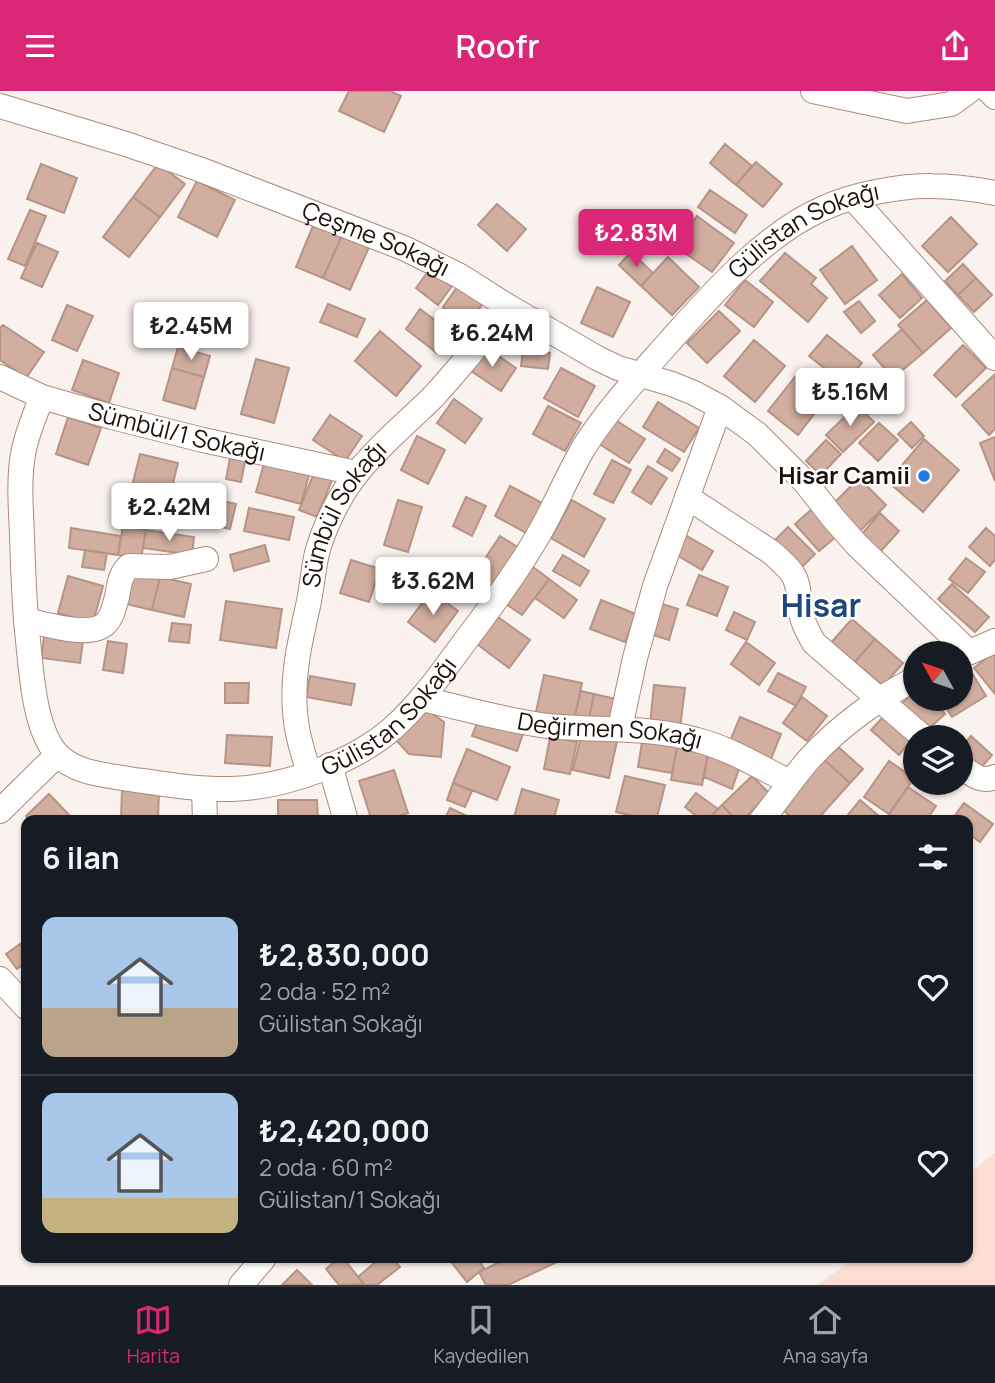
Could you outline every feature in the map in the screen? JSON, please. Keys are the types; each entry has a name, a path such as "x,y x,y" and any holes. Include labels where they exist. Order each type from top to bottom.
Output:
{"street":[{"path":"813,91 907,111 951,104 969,91"},
{"path":"989,91 995,97"},
{"name":"Çeşme Sokağı","path":"0,106 199,169 406,249 460,276 597,358 683,389 720,407 757,434 805,482 858,545 952,641"},
{"name":"Gülistan Sokağı","path":"58,755 71,765 105,775 204,789 236,789 274,783 319,769 362,750 391,730 422,699 485,615 539,534 582,451 601,421 704,303 756,253 792,226 823,208 853,198 928,185 995,193"},
{"path":"853,198 995,358"},
{"name":"Sümbül Sokağı","path":"343,815 319,769 300,741 295,713 297,653 320,544 336,507 356,473 432,397 509,307"},
{"name":"Sümbül/1 Sokağı","path":"0,377 42,397 152,427 356,473"},
{"path":"0,811 58,755 47,740 39,718 17,603 23,452 42,397"},
{"path":"620,728 632,668 654,586 720,407"},
{"path":"687,496 783,562 793,574 798,586 802,617 814,643 909,725"},
{"path":"17,603 82,631 93,630 101,627 111,615 121,577 129,566 170,567 206,559"},
{"path":"973,651 995,641"},
{"path":"771,815 790,782 823,744 843,726 903,686"},
{"name":"Değirmen Sokağı","path":"422,699 545,725 620,728 696,739 790,782"},
{"path":"973,773 984,780 995,777"},
{"path":"204,789 205,815"},
{"path":"2,985 21,1002"},
{"path":"241,1285 260,1263"}],"shaded area":[{"path":"995,1153 995,1285 817,1285 848,1263 973,1263 973,1170"}],"building":[{"path":"349,91 390,91 401,96 384,132 339,111"},
{"path":"725,144 752,166 736,185 710,163"},
{"path":"756,162 782,184 763,207 736,185"},
{"path":"41,164 77,178 64,213 27,199"},
{"path":"158,164 185,184 160,217 133,197"},
{"path":"197,181 235,200 217,237 178,217"},
{"path":"710,190 747,215 735,233 698,207"},
{"path":"133,197 160,217 129,257 103,237"},
{"path":"497,204 526,229 507,251 478,225"},
{"path":"30,210 46,216 25,266 8,259"},
{"path":"697,216 734,243 712,272 675,246"},
{"path":"951,217 977,244 948,272 922,246"},
{"path":"315,221 343,233 323,278 296,267"},
{"path":"343,233 370,245 350,290 323,278"},
{"path":"37,243 58,252 42,287 21,278"},
{"path":"852,246 877,280 845,304 820,270"},
{"path":"631,252 653,273 641,286 619,265"},
{"path":"785,253 816,278 811,284 827,298 808,322 760,281"},
{"path":"668,257 699,287 672,315 641,286"},
{"path":"963,264 976,278 958,295 945,281"},
{"path":"430,269 452,286 438,305 416,288"},
{"path":"902,274 922,298 900,318 879,295"},
{"path":"976,278 992,295 974,312 958,295"},
{"path":"745,280 773,302 754,327 725,305"},
{"path":"460,283 485,301 467,325 443,307"},
{"path":"597,287 630,302 613,337 581,323"},
{"path":"927,300 951,328 923,353 898,325"},
{"path":"859,301 875,321 861,333 844,312"},
{"path":"328,304 365,319 357,337 320,322"},
{"path":"67,305 93,316 77,351 52,340"},
{"path":"420,309 452,333 437,353 406,329"},
{"path":"719,311 740,331 707,363 687,343"},
{"path":"3,325 44,352 26,378 0,360 0,328"},
{"path":"902,329 923,353 893,378 873,355"},
{"path":"380,331 421,366 396,396 355,361"},
{"path":"827,335 862,363 845,384 809,356"},
{"path":"754,340 785,366 755,402 724,376"},
{"path":"963,345 986,368 956,397 934,375"},
{"path":"484,346 516,368 501,391 468,369"},
{"path":"178,347 210,356 204,377 172,368"},
{"path":"523,350 550,353 548,369 521,366"},
{"path":"256,359 289,368 274,423 241,414"},
{"path":"83,360 119,373 109,403 72,390"},
{"path":"172,368 204,377 195,409 163,400"},
{"path":"561,368 595,386 578,417 544,398"},
{"path":"995,374 995,429 989,435 962,405"},
{"path":"795,377 825,400 798,435 768,411"},
{"path":"454,399 482,419 465,443 437,423"},
{"path":"658,402 699,428 684,452 643,427"},
{"path":"857,405 874,422 843,452 826,435"},
{"path":"548,406 581,423 565,451 533,434"},
{"path":"330,415 362,436 345,461 313,440"},
{"path":"68,417 101,428 88,465 56,454"},
{"path":"614,419 645,439 629,463 599,444"},
{"path":"911,422 924,436 912,448 898,434"},
{"path":"879,423 898,440 878,461 859,443"},
{"path":"417,436 445,450 428,484 401,470"},
{"path":"995,437 995,481 980,443"},
{"name":"Hisar Camii","path":"924,439 959,470 923,512 888,482"},
{"path":"826,440 841,454 821,475 806,461"},
{"path":"665,449 680,459 672,471 657,462"},
{"path":"140,454 178,463 163,524 125,515"},
{"path":"230,458 245,461 241,482 226,479"},
{"path":"265,460 310,472 301,504 256,492"},
{"path":"612,460 631,470 613,503 594,494"},
{"path":"648,466 667,478 651,504 632,492"},
{"path":"314,473 332,480 317,517 299,510"},
{"path":"859,478 886,505 860,531 833,504"},
{"path":"510,486 544,504 528,534 495,516"},
{"path":"196,495 236,504 230,529 190,520"},
{"path":"466,497 486,506 472,536 453,526"},
{"path":"398,500 422,507 408,552 384,545"},
{"path":"572,500 605,519 584,557 551,538"},
{"path":"249,508 294,517 289,540 244,531"},
{"path":"813,508 838,535 819,551 795,524"},
{"path":"880,513 899,531 880,552 861,535"},
{"path":"123,526 146,530 141,559 118,555"},
{"path":"788,527 815,554 800,569 773,542"},
{"path":"71,528 121,536 118,555 69,548"},
{"path":"986,528 995,536 995,560 990,566 969,547"},
{"path":"146,530 194,537 192,555 143,548"},
{"path":"500,536 519,548 493,588 474,575"},
{"path":"687,536 713,551 702,570 675,554"},
{"path":"265,545 269,561 234,571 230,555"},
{"path":"85,550 107,553 104,570 82,567"},
{"path":"563,555 589,571 580,586 553,571"},
{"path":"966,558 985,572 968,593 949,579"},
{"path":"351,560 380,569 369,602 340,593"},
{"path":"533,567 549,579 522,615 506,604"},
{"path":"130,570 160,577 152,610 122,603"},
{"path":"699,575 728,587 717,616 687,605"},
{"path":"68,576 103,586 93,623 58,613"},
{"path":"160,577 191,584 184,617 152,610"},
{"path":"549,579 577,600 564,618 535,598"},
{"path":"952,584 989,617 975,632 938,599"},
{"path":"431,591 458,611 435,642 408,622"},
{"path":"601,600 636,614 625,642 590,629"},
{"path":"226,601 282,609 276,648 220,640"},
{"path":"659,603 678,609 669,640 650,634"},
{"path":"734,612 755,622 747,640 726,630"},
{"path":"498,617 530,640 509,668 477,644"},
{"path":"852,619 875,639 852,665 829,645"},
{"path":"172,623 191,625 189,643 169,641"},
{"path":"45,629 84,634 80,663 41,658"},
{"path":"875,639 903,663 883,686 855,662"},
{"path":"108,641 127,644 123,673 103,670"},
{"path":"746,642 775,663 759,685 731,664"},
{"path":"994,652 995,654 995,694 974,668"},
{"path":"778,673 806,687 796,706 768,691"},
{"path":"544,675 582,683 574,721 536,712"},
{"path":"973,675 986,696 973,704"},
{"path":"310,676 355,684 351,705 306,697"},
{"path":"225,683 249,683 248,703 225,703"},
{"path":"654,685 685,688 680,729 650,725"},
{"path":"581,691 594,694 589,718 575,715"},
{"path":"594,694 616,699 611,723 589,718"},
{"path":"802,697 827,716 807,741 783,723"},
{"path":"423,707 444,722 441,757 409,754 393,737"},
{"path":"904,711 942,711 945,714 933,725 917,725"},
{"path":"948,711 962,711 952,717"},
{"path":"888,712 903,725 903,750 899,755 871,730"},
{"path":"480,716 524,731 517,751 472,736"},
{"path":"740,717 781,734 771,759 730,741"},
{"path":"582,732 617,741 609,778 573,770"},
{"path":"227,735 272,737 270,766 225,763"},
{"path":"643,736 678,742 672,773 638,767"},
{"path":"550,737 577,742 570,774 544,769"},
{"path":"973,738 992,755 979,770 973,765"},
{"path":"678,742 709,747 702,785 671,780"},
{"path":"835,744 863,769 850,783 822,758"},
{"path":"467,749 510,767 497,800 453,783"},
{"path":"708,754 740,766 732,789 704,777"},
{"path":"822,758 850,783 821,815 789,815 779,806"},
{"path":"889,761 903,771 903,794 889,814 864,797"},
{"path":"394,770 408,813 370,815 359,781"},
{"path":"625,776 665,785 658,815 616,812"},
{"path":"752,776 769,793 748,815 731,815 722,805"},
{"path":"453,783 472,791 465,807 447,800"},
{"path":"522,789 559,800 555,815 515,815"},
{"path":"122,790 159,791 158,815 121,815"},
{"path":"696,793 718,809 712,815 695,815 685,807"},
{"path":"49,794 69,815 27,815"},
{"path":"903,794 920,795 936,806 930,815 890,815"},
{"path":"278,800 317,800 318,815 278,815"},
{"path":"860,800 878,815 848,815"},
{"path":"964,803 993,824 980,842 973,837 973,815 955,815"},
{"path":"722,805 731,815 712,815"},
{"path":"450,808 465,815 447,815"},
{"path":"20,944 21,966 17,969 6,954"},
{"path":"333,1263 347,1263 364,1284 339,1285 326,1269"},
{"path":"374,1263 397,1263 400,1267 377,1285 364,1285 358,1277"},
{"path":"452,1263 480,1263 484,1268 467,1282"},
{"path":"498,1263 555,1263 508,1285 486,1285 479,1272"},
{"path":"297,1270 312,1285 282,1285"}],"place":[{"name":"Hisar Camii","path":"924,476"}],"district":[{"name":"Hisar","path":"821,606"}]}
